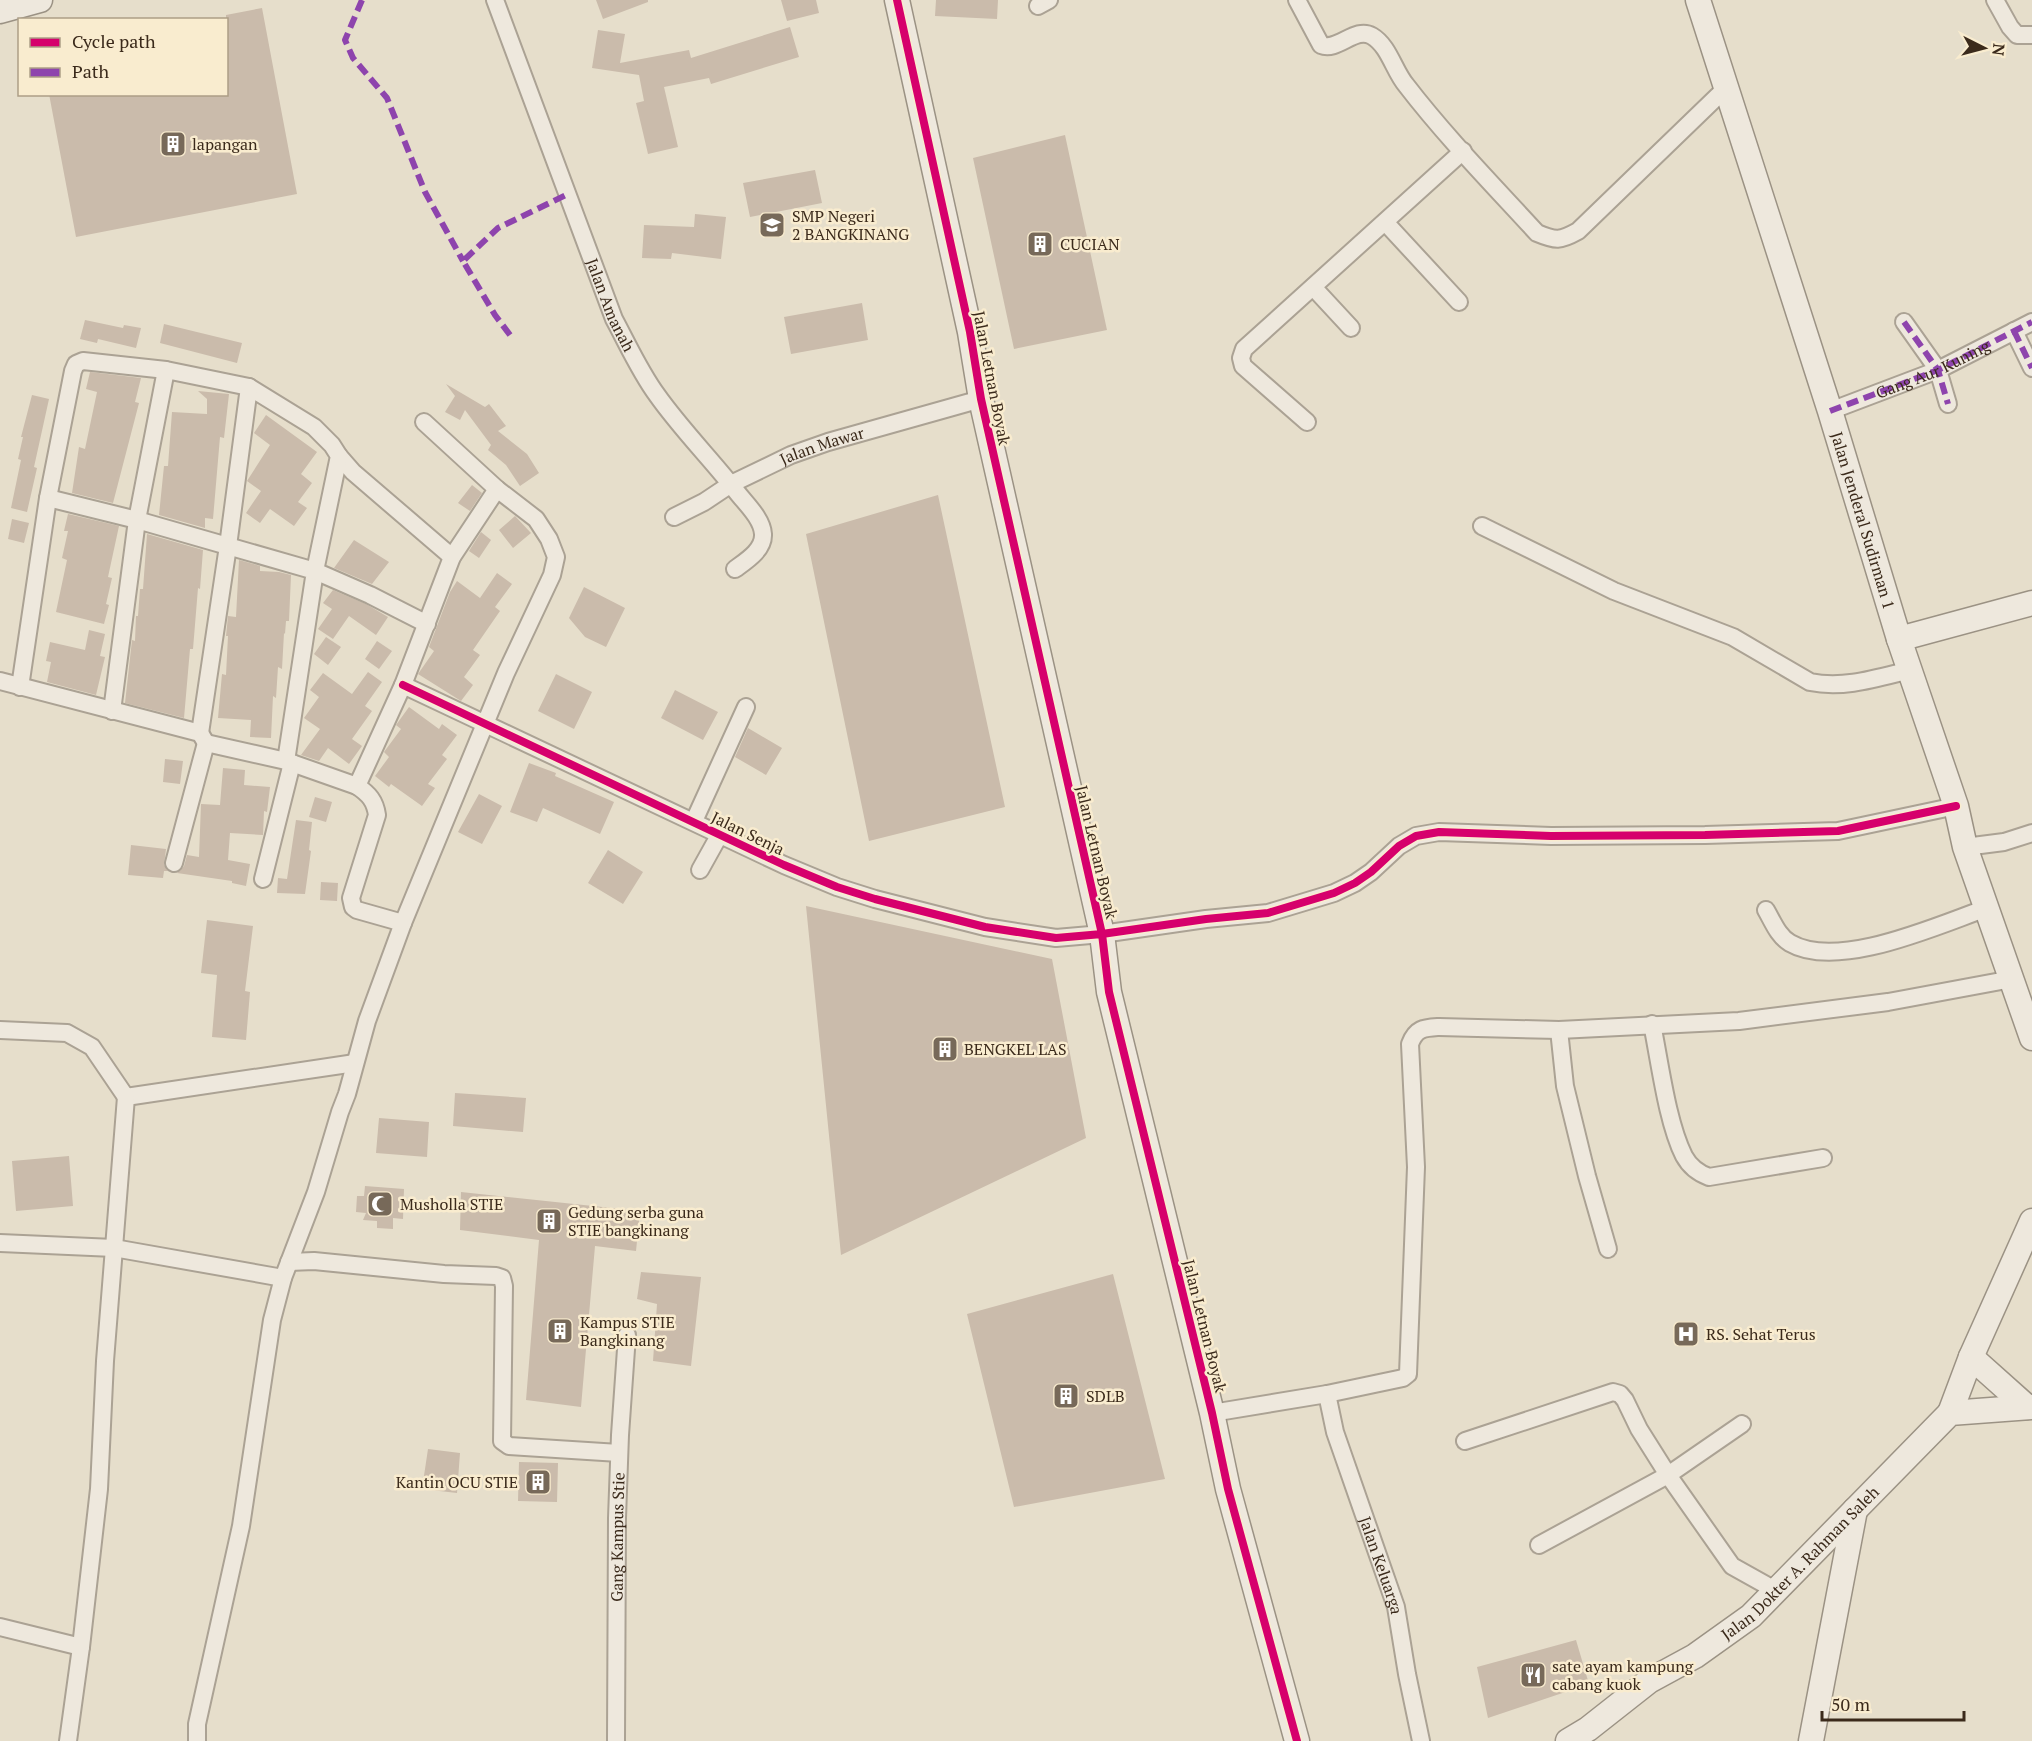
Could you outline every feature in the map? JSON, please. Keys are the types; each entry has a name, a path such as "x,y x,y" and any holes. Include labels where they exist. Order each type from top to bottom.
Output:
{"street":[{"path":"4,7 40,0"},
{"name":"Jalan Amanah","path":"495,0 614,319 657,395 754,514 763,534 762,541 753,556 735,569"},
{"name":"Jalan Letnan Boyak","path":"897,0 970,332 981,399 1102,934 1110,992 1212,1413 1228,1489 1297,1741"},
{"path":"1297,0 1321,45 1331,47 1367,34 1378,40 1404,84 1537,233 1554,240 1566,238 1578,231 1726,88"},
{"name":"Jalan Jenderal Sudirman 1","path":"1698,0 1830,411 1899,639 1956,806 1965,847 2032,1038"},
{"path":"1995,0 2010,27 2018,35 2032,35"},
{"path":"1307,422 1244,366 1241,358 1244,350 1463,151"},
{"path":"1385,222 1460,302"},
{"path":"1313,287 1352,328"},
{"path":"1904,322 1938,370 1948,404"},
{"name":"Gang Aur Kuning","path":"1830,411 1938,370 2032,322"},
{"path":"2014,332 2032,368"},
{"path":"21,687 48,498 73,371 76,364 83,361 166,370 249,387 314,427 333,445 353,472 452,557"},
{"path":"112,711 137,520 166,370"},
{"path":"174,863 203,738 249,387"},
{"name":"Jalan Mawar","path":"674,517 704,502 731,484 800,452 981,399"},
{"path":"197,1741 197,1724 241,1526 272,1320 286,1270 316,1192 367,1021 403,923 506,673 552,575 556,556 549,539 536,519 496,489 424,422"},
{"path":"264,879 289,762 315,571 339,456"},
{"path":"357,786 403,685 452,557 496,489"},
{"path":"48,498 137,520 315,571 370,595 427,624"},
{"path":"1482,526 1614,591 1733,637 1810,682 1823,685 1848,685 1910,670"},
{"path":"1899,639 2032,603"},
{"path":"0,681 289,762 357,786 369,795 376,806 377,815 351,898 353,906 357,910 403,923"},
{"name":"Jalan Senja","path":"403,685 784,865 837,887 985,927 1056,938 1268,913 1344,888 1371,872 1399,846 1416,836 1439,832 1562,836 1838,831 1956,806"},
{"path":"694,821 746,707"},
{"path":"1965,847 2004,842 2032,833"},
{"path":"700,870 720,834"},
{"path":"1766,910 1780,935 1791,943 1802,948 1832,952 1873,947 1987,908"},
{"path":"1212,1413 1327,1394 1403,1378 1408,1374 1416,1167 1410,1044 1413,1035 1420,1029 1439,1027 1559,1030 1739,1021 1784,1013 1888,1002 2012,979"},
{"path":"1652,1024 1672,1121 1685,1157 1697,1173 1709,1177 1822,1158"},
{"path":"0,1030 67,1033 92,1047 126,1096 105,1361 99,1489 68,1741"},
{"path":"1559,1030 1565,1086 1587,1176 1608,1248"},
{"path":"126,1096 355,1062"},
{"path":"2029,1407 1950,1413 1971,1357 2032,1221"},
{"path":"0,1243 114,1248 286,1270 314,1261 502,1278 504,1286 502,1441 509,1446 619,1453"},
{"name":"Gang Kampus Stie","path":"616,1741 619,1453 627,1335"},
{"path":"1971,1357 2029,1407"},
{"path":"1465,1441 1613,1392 1620,1394 1668,1475 1732,1566 1775,1590"},
{"name":"Jalan Keluarga","path":"1327,1394 1335,1432 1396,1607 1420,1741"},
{"name":"Jalan Dokter A. Rahman Saleh","path":"1568,1741 1649,1681 1695,1656 1751,1617 1950,1413"},
{"path":"1539,1545 1668,1475 1742,1424"},
{"path":"1811,1741 1855,1510"},
{"path":"0,1627 81,1647"}],"building":[{"path":"596,0 648,0 648,2 603,19"},
{"path":"781,0 816,0 819,13 787,21"},
{"path":"936,0 998,0 997,19 935,16"},
{"name":"lapangan","path":"262,8 297,194 76,237 49,96 228,96 228,18 226,15"},
{"path":"790,27 799,57 711,84 709,78 664,87 678,147 648,154 636,103 644,101 639,75 592,68 598,30 625,34 620,63 689,50 691,58"},
{"name":"CUCIAN","path":"1065,135 1107,330 1014,349 973,158"},
{"path":"815,170 822,203 750,217 743,183"},
{"path":"695,214 726,217 721,259 672,253 671,259 642,258 644,225 694,227"},
{"path":"862,303 868,340 791,354 784,317"},
{"path":"85,320 123,328 124,325 141,328 136,348 98,339 97,343 80,339"},
{"path":"164,324 242,343 237,363 160,343"},
{"path":"90,372 141,378 135,402 139,403 113,503 72,493 79,447 85,449 97,392 86,389"},
{"path":"446,384 485,407 489,404 506,426 498,431 527,454 539,473 520,486 506,465 488,450 491,445 465,410 460,420 445,412 455,396"},
{"path":"198,391 229,394 224,438 220,437 213,519 205,518 205,528 159,515 164,466 168,466 172,412 207,414 207,399"},
{"path":"32,395 49,399 27,512 11,508 21,460 18,459 23,437 21,437"},
{"path":"266,415 317,452 301,474 312,483 298,502 307,508 294,526 270,509 260,523 246,513 261,491 247,481 270,445 254,433"},
{"path":"472,485 482,493 470,511 458,503"},
{"path":"938,495 1005,807 869,841 806,534"},
{"path":"68,514 119,526 108,577 112,578 104,624 56,612 67,560 62,558 68,531 64,531"},
{"path":"515,516 531,533 513,548 499,530"},
{"path":"12,519 29,523 24,543 8,539"},
{"path":"481,532 491,540 479,558 469,551"},
{"path":"147,534 203,550 184,718 125,703 132,640 135,641 140,589 143,589"},
{"path":"354,540 389,562 372,584 334,568"},
{"path":"239,560 260,566 260,571 291,575 289,621 286,621 284,633 282,669 278,667 276,698 273,696 271,738 250,737 251,720 218,718 222,674 226,675 228,616 236,617"},
{"path":"497,573 512,584 495,607 500,611 473,650 480,655 464,677 473,685 461,701 418,674 434,651 429,647 450,592 457,581 480,598"},
{"path":"584,587 625,608 606,647 585,637 569,618"},
{"path":"333,590 366,604 388,617 376,635 349,616 333,639 318,629 332,609 323,603"},
{"path":"89,630 105,634 100,656 105,657 96,695 47,682 51,662 46,661 50,642 85,650"},
{"path":"326,637 341,647 328,665 314,654"},
{"path":"377,641 392,651 379,669 365,659"},
{"path":"368,672 382,682 365,706 372,711 352,739 362,746 349,764 328,748 319,761 301,755 320,729 304,718 319,697 310,690 323,673 352,694"},
{"path":"556,674 592,692 574,729 538,711"},
{"path":"675,690 718,712 703,740 661,718"},
{"path":"409,707 439,729 442,724 457,735 442,755 447,759 428,784 435,788 422,806 391,784 389,787 375,776 389,757 384,752 401,729 396,725"},
{"path":"748,728 782,748 766,775 735,757"},
{"path":"165,759 183,761 180,784 163,782"},
{"path":"529,763 556,773 555,776 614,802 600,834 543,808 537,822 510,812"},
{"path":"223,768 245,770 244,785 270,787 267,812 264,811 263,835 230,833 228,860 250,864 246,886 232,883 232,881 177,873 184,866 187,855 199,857 201,804 220,805"},
{"path":"479,794 502,806 482,844 458,832"},
{"path":"315,797 332,802 326,822 309,817"},
{"path":"296,820 312,822 309,850 311,851 305,894 277,893 278,878 287,879"},
{"path":"131,845 166,849 164,865 168,871 164,871 163,878 128,875"},
{"path":"608,850 643,872 623,904 588,883"},
{"path":"321,882 338,883 337,901 320,900"},
{"name":"BENGKEL LAS","path":"806,906 1052,959 1086,1138 841,1255"},
{"path":"207,920 253,926 245,991 250,992 246,1040 212,1037 217,975 201,973"},
{"path":"455,1093 526,1098 523,1132 453,1126"},
{"path":"379,1118 429,1122 427,1157 376,1153"},
{"path":"69,1156 73,1206 16,1211 12,1161"},
{"name":"Musholla STIE","path":"365,1186 404,1189 403,1219 393,1218 393,1229 377,1228 377,1221 363,1220 366,1213 356,1212 357,1196 364,1196"},
{"path":"461,1192 640,1211 636,1251 595,1246 581,1407 526,1400 539,1240 460,1230"},
{"path":"641,1272 701,1277 691,1366 653,1361 657,1304 637,1299"},
{"name":"SDLB","path":"1113,1274 1165,1479 1014,1507 967,1314"},
{"path":"428,1449 460,1453 457,1493 422,1489"},
{"name":"Kantin OCU STIE","path":"519,1462 558,1463 557,1502 518,1501"},
{"name":"sate ayam kampung cabang kuok","path":"1576,1640 1589,1684 1488,1718 1477,1667"}],"marked path":[{"path":"362,0 345,40 353,58 387,98 425,192 463,261"},
{"path":"510,335 495,315 463,261 498,228 568,194"},
{"path":"1904,322 1938,370 1948,404"},
{"path":"1830,411 1938,370 2032,322"},
{"path":"2014,331 2032,368"}],"cycle path":[{"path":"897,0 970,332 981,399 1102,934 1109,992 1212,1413 1228,1489 1297,1741"},
{"path":"403,685 784,865 837,887 985,927 1056,938 1268,913 1334,893 1371,872 1399,846 1416,836 1439,832 1551,836 1838,831 1956,806"}],"place":[{"name":"lapangan","path":"173,144"},
{"name":"SMP Negeri 2 BANGKINANG","path":"772,225"},
{"name":"CUCIAN","path":"1040,244"},
{"name":"BENGKEL LAS","path":"945,1049"},
{"name":"Musholla STIE","path":"380,1204"},
{"name":"Gedung serba guna STIE bangkinang","path":"549,1221"},
{"name":"Kampus STIE Bangkinang","path":"560,1331"},
{"name":"RS. Sehat Terus","path":"1686,1334"},
{"name":"SDLB","path":"1066,1396"},
{"name":"Kantin OCU STIE","path":"538,1482"},
{"name":"sate ayam kampung cabang kuok","path":"1533,1675"}]}
